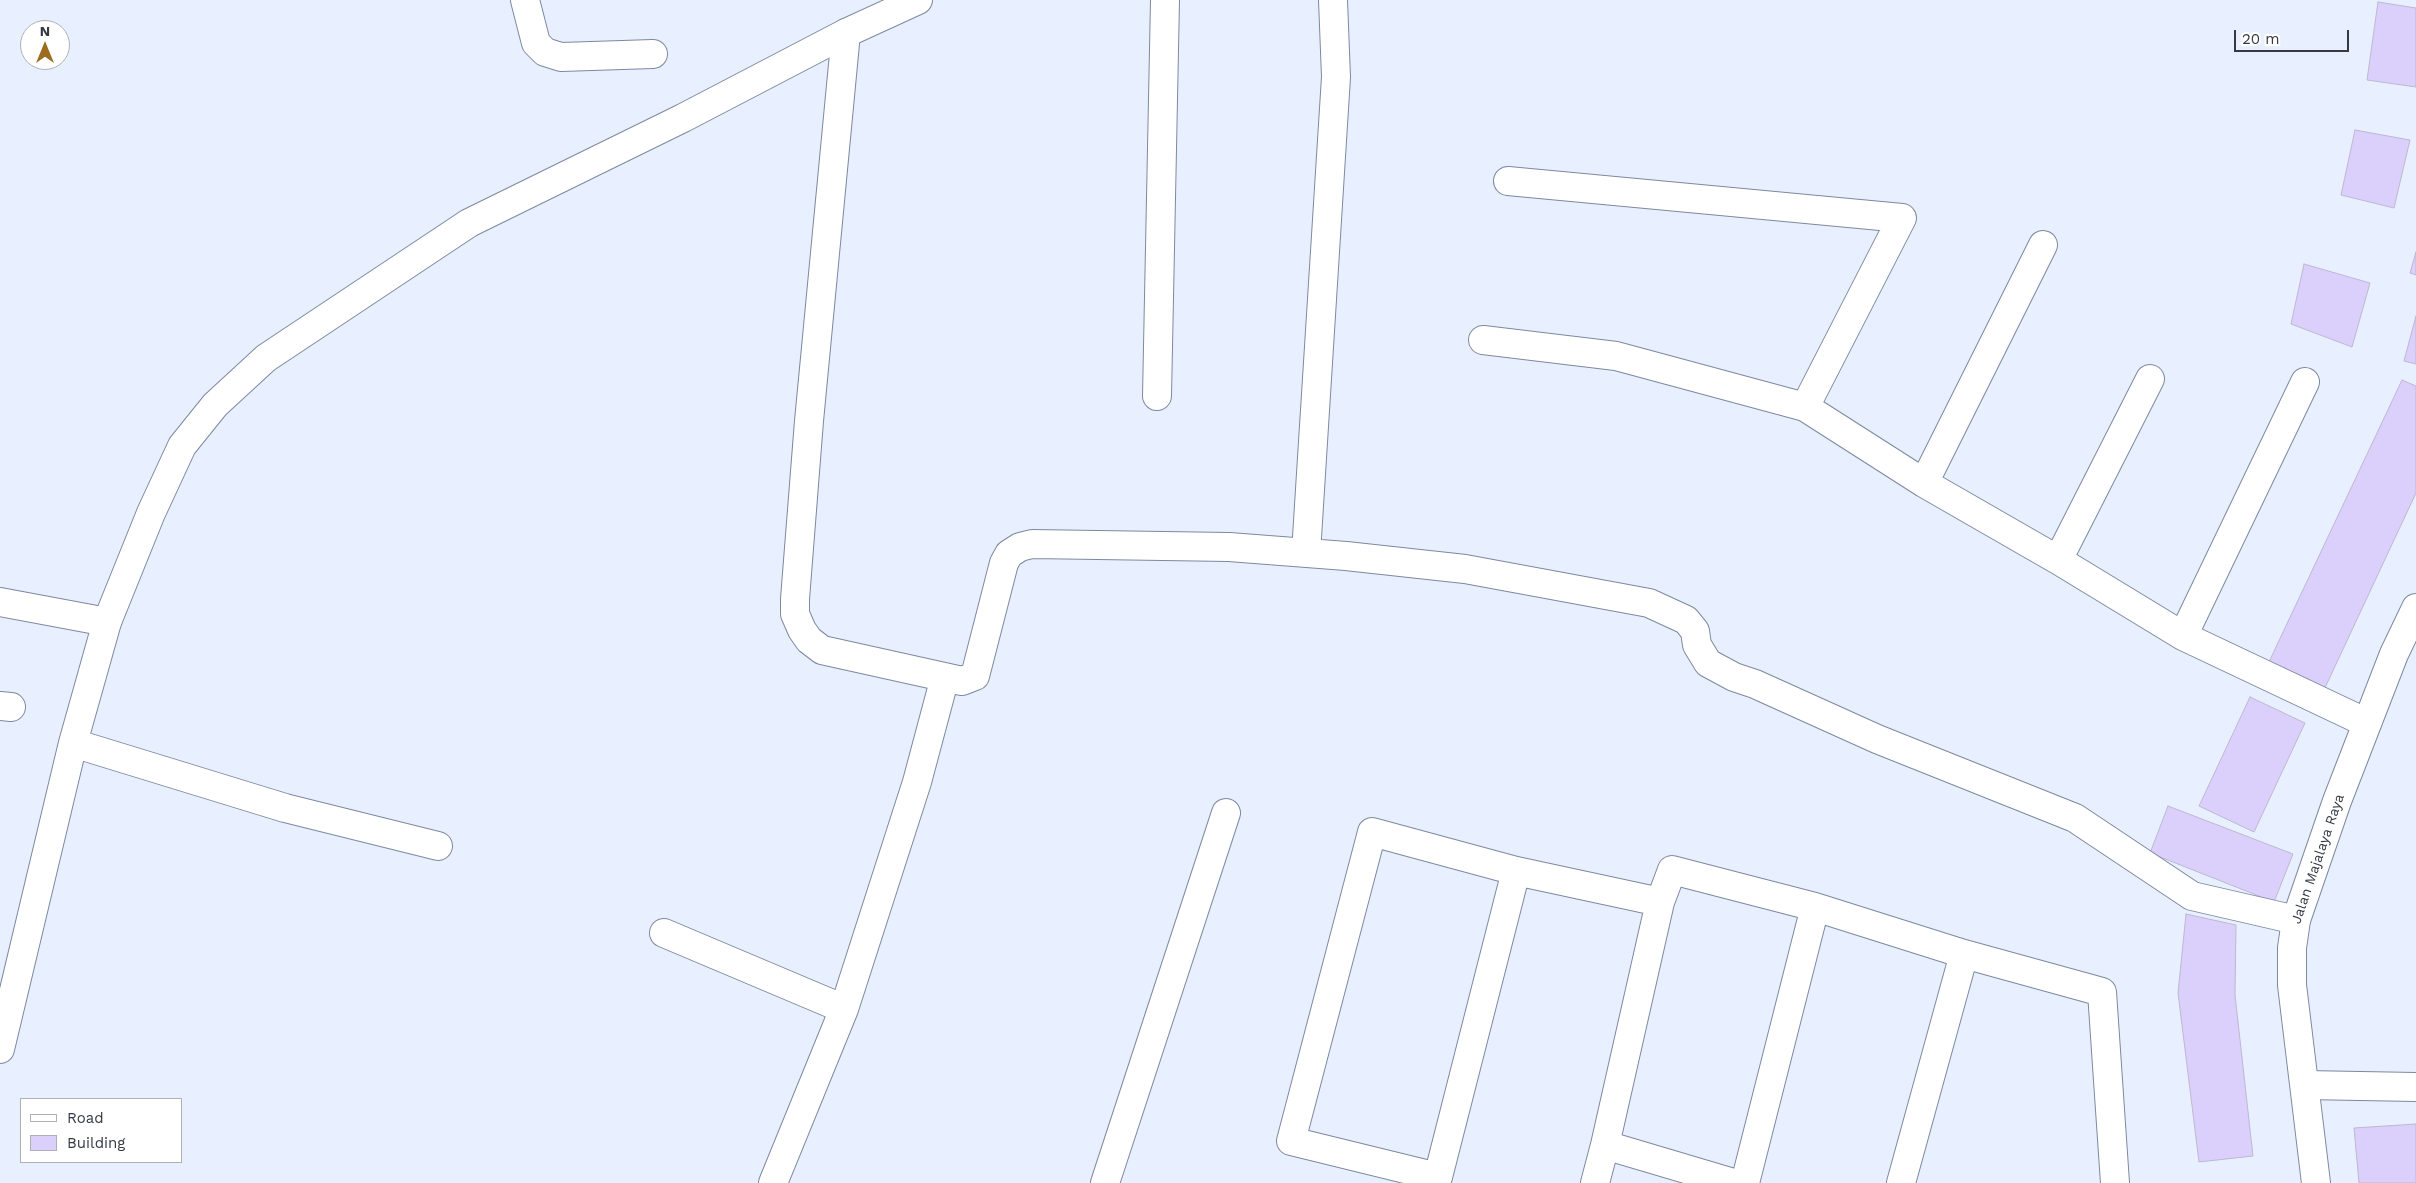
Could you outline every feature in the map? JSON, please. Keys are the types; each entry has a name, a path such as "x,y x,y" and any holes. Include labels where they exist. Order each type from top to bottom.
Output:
{"street":[{"path":"525,0 536,43 546,52 562,57 654,54"},
{"path":"0,1049 73,743 107,622 151,513 182,446 215,405 266,358 470,223 683,118 846,33 918,0"},
{"path":"1157,396 1165,0"},
{"path":"1306,553 1336,77 1333,0"},
{"path":"846,33 809,421 795,614 809,640 822,650 962,681 975,676 1004,563 1009,554 1020,546 1046,544 1219,547 1306,553 1465,569 1649,603 1686,620 1695,632 1697,645 1708,663 1734,678 1755,684 1877,739 2076,818 2192,896 2296,920"},
{"path":"1508,181 1902,218 1805,407"},
{"path":"1924,483 2043,245"},
{"path":"1483,340 1616,356 1805,407 1924,483 2058,560 2183,636 2367,723"},
{"path":"2058,560 2150,379"},
{"path":"2183,636 2305,382"},
{"path":"0,602 107,622"},
{"name":"Jalan Majalaya Raya","path":"2316,1183 2292,985 2292,948 2296,920 2337,801 2367,723 2394,654 2416,608"},
{"path":"773,1183 844,1010 917,782 945,678"},
{"path":"73,743 286,808 438,846"},
{"path":"1105,1183 1226,813"},
{"path":"1516,871 1438,1177 1291,1141 1372,832 1516,871 1660,902"},
{"path":"1595,1183 1660,902 1672,870 1816,907 1964,954 2102,992 2115,1183"},
{"path":"1745,1183 1816,907"},
{"path":"664,934 844,1010"},
{"path":"1901,1183 1964,954"},
{"path":"2305,1085 2416,1087"},
{"path":"1605,1146 1733,1183"}],"building":[{"path":"2378,2 2416,8 2416,87 2367,80"},
{"path":"2355,130 2410,140 2394,208 2341,195"},
{"path":"2416,252 2416,275 2410,273"},
{"path":"2304,264 2370,283 2352,347 2291,324"},
{"path":"2416,316 2416,364 2404,361"},
{"path":"2402,380 2416,386 2416,493 2323,692 2267,666"},
{"path":"2250,697 2305,723 2254,832 2199,806"},
{"path":"2168,806 2293,854 2274,902 2150,853"},
{"path":"2186,914 2236,925 2235,995 2253,1156 2199,1162 2178,993"},
{"path":"2416,1124 2416,1183 2359,1183 2354,1128"}]}
